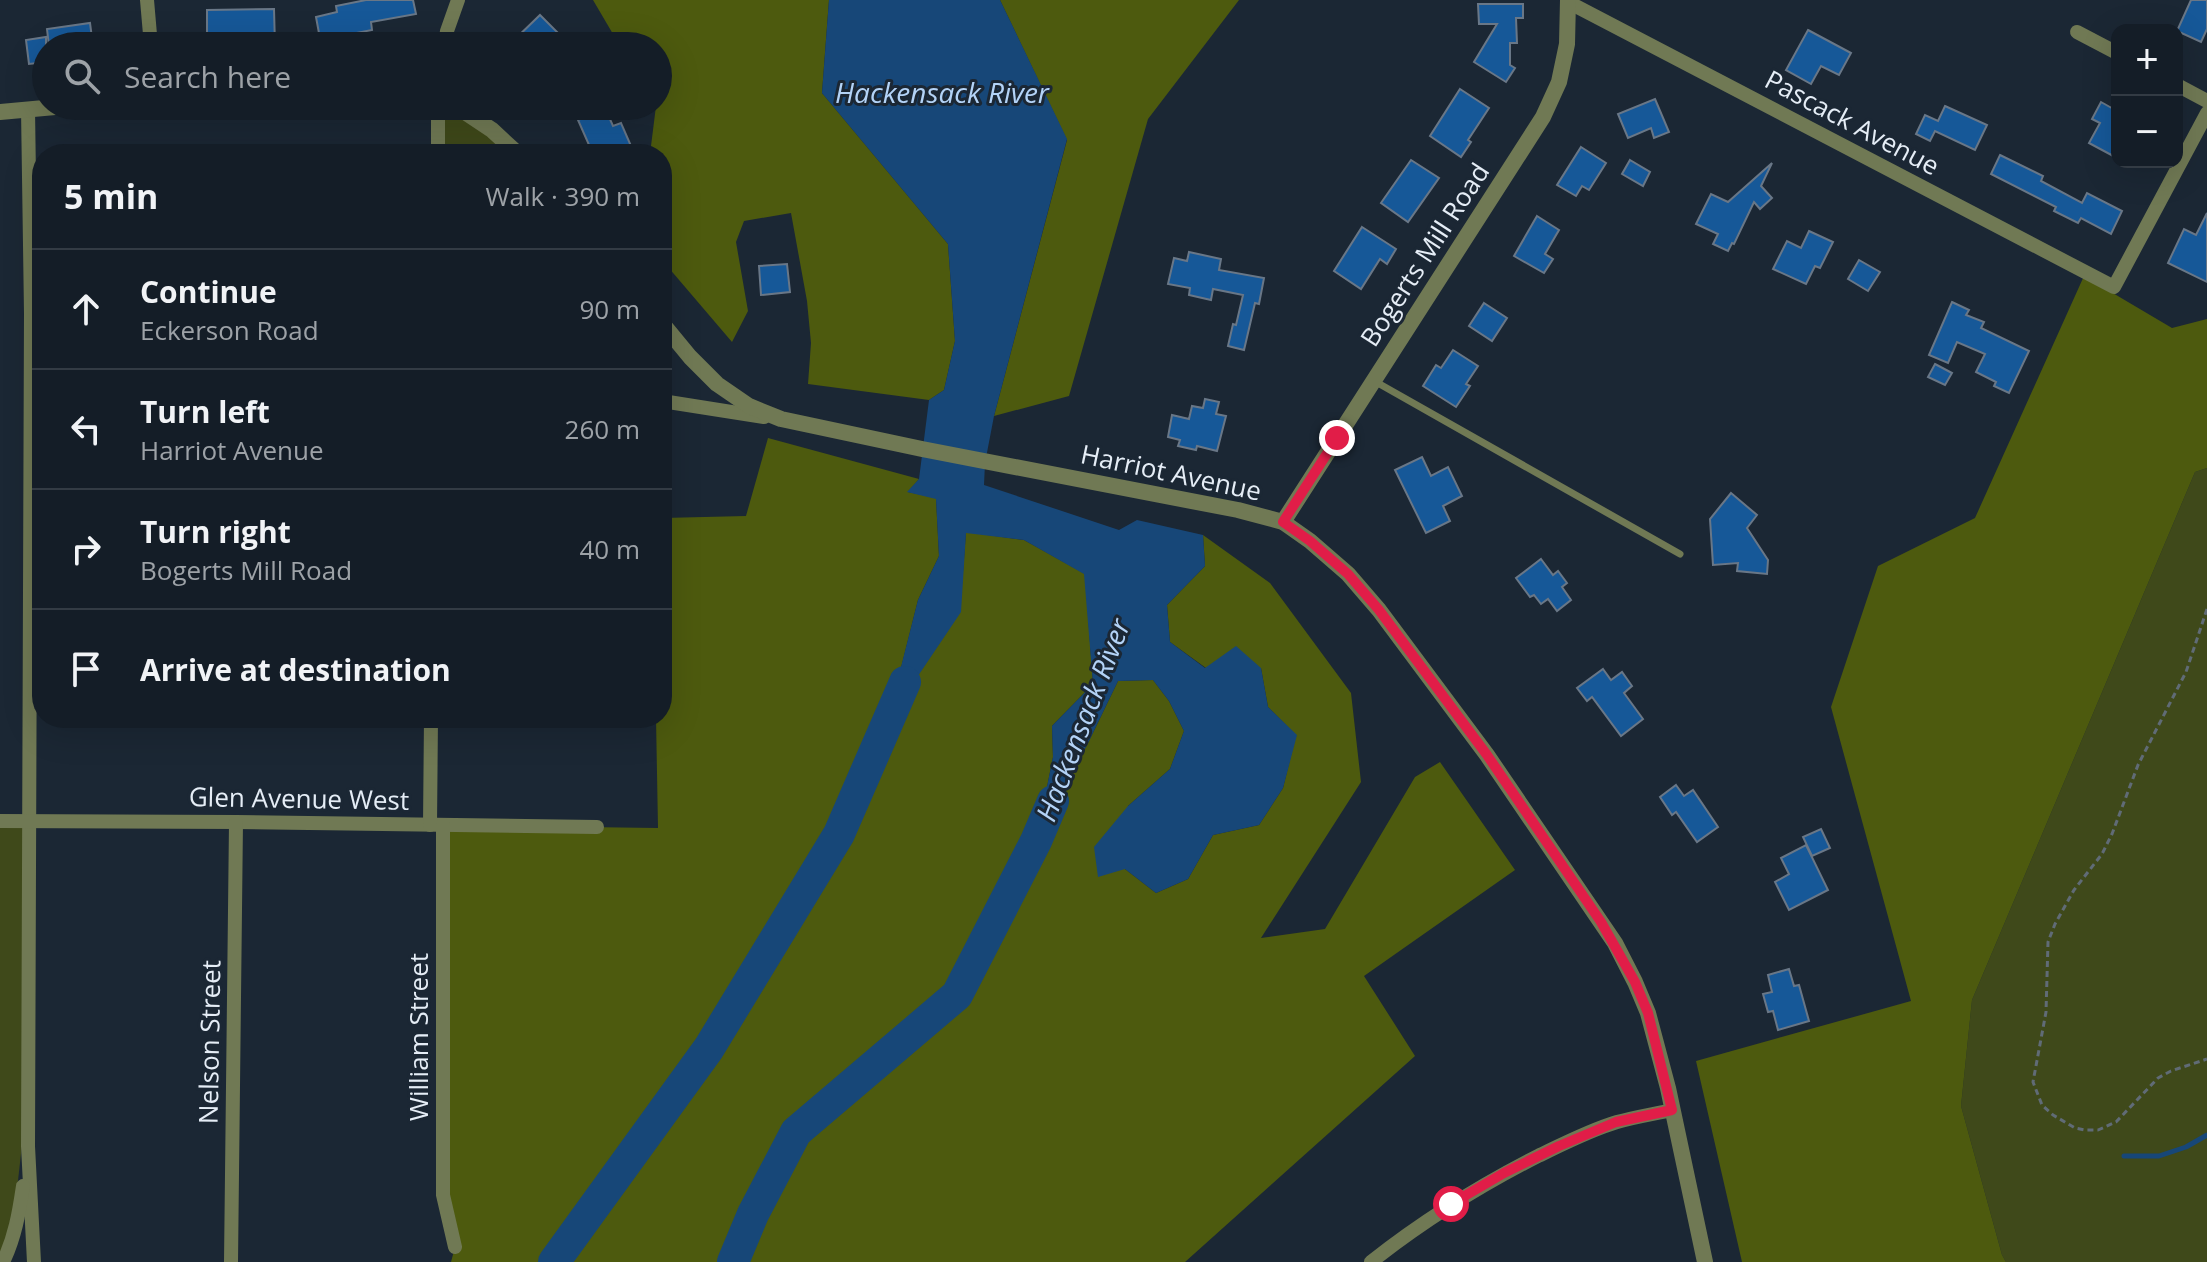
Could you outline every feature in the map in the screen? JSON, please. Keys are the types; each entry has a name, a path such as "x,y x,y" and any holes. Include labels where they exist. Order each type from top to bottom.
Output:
{"street":[{"path":"147,0 150,32"},
{"path":"447,32 458,0"},
{"name":"Pascack Avenue","path":"1568,1 2114,287 2207,113"},
{"name":"Bogerts Mill Road","path":"1283,522 1543,117 1559,82 1567,44 1568,1"},
{"path":"2077,32 2111,50"},
{"path":"2183,88 2207,101"},
{"path":"28,109 32,211"},
{"path":"0,112 32,109"},
{"path":"438,120 438,144"},
{"path":"477,120 507,144"},
{"name":"Harriot Avenue","path":"672,335 717,384 749,406 781,419 1238,510 1283,522 1348,574 1379,610 1487,755 1601,922 1635,982 1648,1013 1704,1256"},
{"path":"672,403 781,419"},
{"path":"32,604 28,1146 34,1262"},
{"name":"William Street","path":"432,728 437,825 443,1195 455,1247"},
{"name":"Glen Avenue West","path":"0,821 597,827"},
{"name":"Nelson Street","path":"231,1262 236,822"},
{"path":"1371,1262 1451,1204 1504,1173 1616,1122 1672,1110"},
{"path":"3,1262 19,1216 28,1146"}],"lane":[{"path":"1374,381 1680,554"}],"path":[{"path":"2207,609 2186,672 2138,765 2112,834 2102,854 2074,890 2048,942 2046,1012 2033,1082 2042,1105 2053,1115 2075,1128 2098,1130 2116,1122 2158,1078 2207,1059"}],"green space":[{"path":"593,0 829,0 822,93 948,244 955,341 944,390 929,400 808,384 811,343 807,301 791,213 744,221 736,242 748,311 732,342 672,272 672,144 651,144 654,120 672,120 672,32 612,32"},
{"path":"1000,0 1239,0 1148,119 1069,396 994,416 1067,140"},
{"path":"438,120 474,120 505,144 438,144"},
{"path":"2084,276 2172,328 2207,319 2207,468 2195,472 1972,1000 1961,1106 2006,1262 1742,1262 1696,1061 1911,1001 1831,707 1878,566 1975,518"},
{"path":"768,438 919,479 908,492 936,498 939,556 918,600 888,720 960,612 966,532 1024,540 1085,574 1093,684 1052,726 1053,757 1037,837 1118,681 1153,680 1169,701 1184,731 1170,769 1128,806 1125,869 1156,893 1188,879 1213,835 1259,825 1283,788 1296,735 1268,707 1261,668 1206,668 1170,642 1167,605 1205,566 1203,535 1270,583 1351,693 1361,782 1261,938 1325,929 1415,777 1440,762 1515,870 1364,976 1415,1056 1185,1262 451,1262 455,1247 443,1195 443,825 658,828 656,728 672,728 672,518 746,516"},
{"path":"2207,468 2207,1262 2006,1262 1961,1106 1972,1000 2195,472"},
{"path":"0,825 23,826 22,1145 14,1216 0,1256"}],"water":[{"path":"829,0 1000,0 1067,139 994,416 984,485 1119,530 1137,520 1203,535 1205,566 1167,605 1170,642 1205,668 1236,646 1261,668 1268,707 1297,735 1283,788 1259,825 1213,835 1188,879 1156,893 1125,869 1098,877 1094,847 1128,806 1170,769 1184,731 1169,701 1153,680 1118,681 1036,841 1053,757 1052,726 1093,684 1084,574 1024,540 966,533 961,612 887,722 918,600 939,556 936,499 907,492 919,479 929,400 944,390 955,341 948,244 822,93"}],"building":[{"path":"366,0 413,0 416,14 371,22 372,30 362,32 319,32 316,17 337,12 336,6"},
{"path":"2191,0 2207,0 2207,29 2201,42 2183,34 2183,24 2180,24"},
{"path":"1478,4 1523,4 1523,18 1516,18 1517,43 1510,43 1510,65 1515,68 1506,82 1474,62 1497,24 1479,24"},
{"path":"274,9 275,32 207,32 207,10"},
{"path":"540,15 557,32 522,32"},
{"path":"90,23 91,32 47,32 47,29"},
{"path":"1808,30 1851,53 1839,75 1821,66 1811,84 1786,70"},
{"path":"32,39 32,64 29,64 26,40"},
{"path":"1460,89 1489,108 1461,157 1430,136"},
{"path":"1655,99 1669,132 1654,138 1651,128 1628,138 1618,114"},
{"path":"2101,102 2111,108 2111,155 2089,143 2100,123 2092,119"},
{"path":"1945,106 1987,125 1975,150 1935,131 1930,141 1916,134 1925,115 1938,121"},
{"path":"578,120 610,120 613,126 621,123 630,144 589,144"},
{"path":"1581,147 1606,163 1589,190 1582,186 1576,196 1557,185"},
{"path":"2000,155 2043,176 2041,181 2082,203 2087,193 2122,211 2111,234 2081,218 2078,223 2054,211 2056,207 1991,174"},
{"path":"1411,160 1439,178 1408,222 1381,203"},
{"path":"1630,160 1650,172 1643,186 1622,174"},
{"path":"1772,163 1761,186 1772,198 1760,209 1754,202 1728,251 1713,244 1718,234 1696,224 1711,194 1728,202"},
{"path":"2207,213 2207,282 2168,263 2184,229 2196,235"},
{"path":"1537,216 1559,230 1545,254 1553,259 1544,273 1514,256"},
{"path":"1362,227 1396,249 1387,264 1380,259 1361,289 1334,271"},
{"path":"1809,231 1833,242 1820,268 1815,266 1806,284 1773,269 1787,241 1801,248"},
{"path":"1189,252 1221,259 1219,270 1264,278 1244,350 1228,346 1243,295 1213,289 1211,300 1189,295 1190,288 1168,284 1174,258 1187,261"},
{"path":"1859,260 1880,272 1868,291 1848,279"},
{"path":"787,264 790,292 761,295 759,266"},
{"path":"1952,302 1969,310 1966,315 1984,322 1981,328 2029,351 2009,393 1976,372 1985,354 1957,342 1948,363 1929,355"},
{"path":"1484,303 1507,318 1492,341 1469,326"},
{"path":"1453,350 1478,366 1466,384 1470,386 1456,407 1423,386 1436,365 1441,368"},
{"path":"1935,364 1952,373 1945,385 1928,377"},
{"path":"1205,399 1219,402 1216,414 1226,416 1217,451 1197,446 1196,450 1178,446 1180,440 1168,437 1172,415 1189,419 1192,406 1203,408"},
{"path":"1422,457 1431,476 1448,467 1462,496 1443,506 1450,521 1426,533 1395,470"},
{"path":"1731,493 1757,515 1747,528 1768,560 1767,574 1737,571 1738,563 1713,565 1710,519"},
{"path":"1541,559 1553,575 1558,571 1567,583 1562,587 1571,600 1557,611 1548,599 1541,604 1534,595 1530,597 1516,578"},
{"path":"1603,669 1611,680 1622,672 1632,686 1624,693 1643,719 1621,736 1592,697 1587,701 1577,688"},
{"path":"1676,785 1684,796 1693,790 1718,827 1697,842 1676,812 1672,815 1660,797"},
{"path":"1821,829 1830,848 1812,856 1803,837"},
{"path":"1806,845 1828,890 1789,910 1775,882 1789,874 1781,858"},
{"path":"1789,969 1794,986 1799,985 1809,1021 1778,1030 1773,1011 1768,1012 1763,994 1772,992 1768,975"}],"waterway":[{"path":"554,1262 709,1048 839,834 905,682"},
{"name":"Hackensack River","path":"733,1262 753,1214 796,1132 957,995 1036,841 1053,801"},
{"path":"2124,1156 2159,1156 2186,1147 2207,1135"}],"route":[{"path":"1337,438 1283,522 1348,574 1379,610 1487,755 1615,943 1648,1013 1672,1110 1616,1122 1559,1146 1451,1204"}]}
